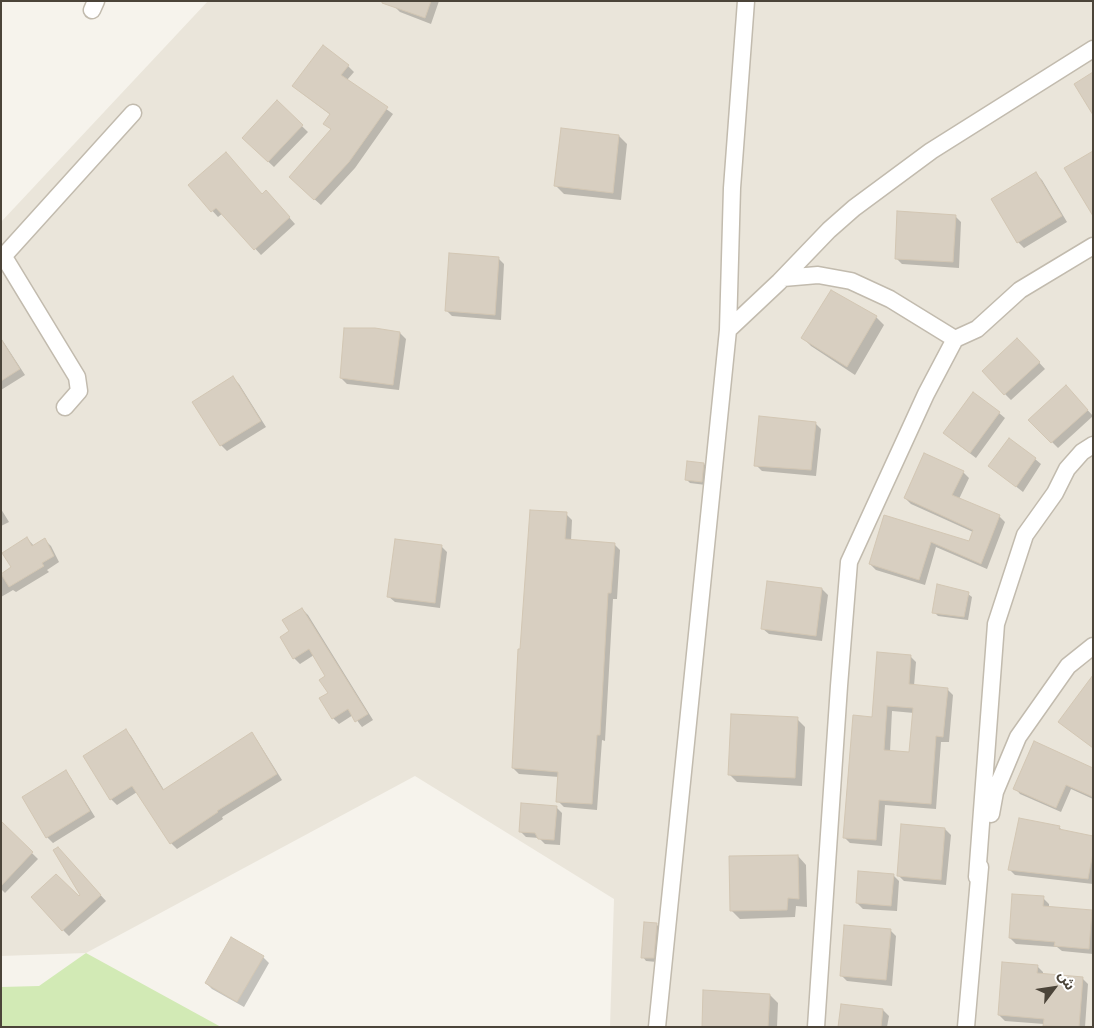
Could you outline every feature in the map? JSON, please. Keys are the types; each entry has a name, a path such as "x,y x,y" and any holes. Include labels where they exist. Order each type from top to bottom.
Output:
{"street":[{"path":"657,1027 728,330 732,188 746,1"},
{"path":"728,330 783,278 829,230 861,203 931,151 1093,49"},
{"path":"65,407 79,391 77,377 3,258 133,113"},
{"path":"816,1027 849,562 922,402 955,339 977,329 1020,290 1093,246"},
{"path":"783,278 818,275 851,281 890,299 955,339"},
{"path":"966,1027 996,624 1025,535 1055,493 1067,469 1082,452 1093,445"},
{"path":"978,877 995,792 1018,737 1068,666 1093,646"}],"shaded area":[{"path":"208,1 1093,1 1093,1027 610,1027 614,899 415,776 86,953 1,956 1,222"}],"green space":[{"path":"86,953 221,1027 1,1027 1,987 39,986"}],"building":[{"path":"382,1 431,1 425,18 382,3"},
{"path":"323,45 349,65 341,75 388,107 349,162 314,200 289,177 331,129 323,124 330,114 292,86"},
{"path":"1093,72 1093,115 1074,84"},
{"path":"277,100 303,125 268,162 242,138"},
{"path":"561,128 619,135 613,193 554,186"},
{"path":"1093,151 1093,216 1064,168"},
{"path":"226,152 262,194 266,190 290,217 254,250 216,208 211,212 188,185"},
{"path":"1036,172 1062,216 1017,243 991,199"},
{"path":"897,211 956,215 953,262 895,259"},
{"path":"449,253 499,257 495,315 445,311"},
{"path":"831,290 877,316 847,367 801,338"},
{"path":"344,328 375,328 400,332 393,385 340,378"},
{"path":"1017,338 1040,362 1004,395 982,371"},
{"path":"1,339 20,369 1,381"},
{"path":"233,376 261,421 220,446 192,402"},
{"path":"1066,385 1088,410 1051,443 1028,420"},
{"path":"973,392 1000,412 970,453 943,433"},
{"path":"759,416 816,422 811,470 754,466"},
{"path":"1009,438 1036,458 1016,487 988,466"},
{"path":"924,453 964,471 952,495 1000,515 981,564 931,542 919,580 869,564 884,515 969,541 973,530 904,498"},
{"path":"687,461 704,463 702,482 685,480"},
{"path":"530,510 567,512 565,539 615,543 611,593 608,593 600,735 597,735 592,804 556,802 558,772 512,768 518,649 520,649"},
{"path":"27,537 32,546 45,538 54,556 42,563 44,566 9,587 1,574 11,567 2,553"},
{"path":"395,539 442,545 435,603 387,597"},
{"path":"767,581 822,588 816,636 761,629"},
{"path":"937,584 969,592 964,617 932,613"},
{"path":"302,608 368,714 355,722 348,709 332,719 319,698 328,693 319,680 325,676 309,649 293,659 280,637 289,631 282,620"},
{"path":"877,652 911,655 909,684 948,688 943,737 936,736 931,804 879,800 876,840 843,838 853,715 872,717","holes":["887,706 913,708 909,752 884,750"]},
{"path":"1093,675 1093,748 1058,722"},
{"path":"731,714 798,717 795,778 728,775"},
{"path":"126,729 163,790 252,732 277,774 217,811 170,844 132,786 110,800 83,756"},
{"path":"1034,741 1093,768 1093,797 1066,785 1056,808 1013,789"},
{"path":"66,770 90,811 46,838 22,797"},
{"path":"521,803 557,806 554,840 538,839 535,833 519,832"},
{"path":"1019,818 1060,826 1059,829 1093,836 1093,853 1088,879 1008,870"},
{"path":"1,821 33,852 1,886"},
{"path":"901,824 945,828 941,880 897,876"},
{"path":"58,847 101,895 62,931 31,897 56,874 80,895 53,850"},
{"path":"798,855 799,899 788,898 787,910 730,911 729,856"},
{"path":"858,871 894,874 891,906 856,903"},
{"path":"1012,894 1044,896 1043,906 1092,910 1089,949 1054,946 1055,942 1009,938"},
{"path":"644,922 657,923 654,958 641,958"},
{"path":"844,925 891,929 886,980 840,976"},
{"path":"231,937 264,956 237,1002 205,983"},
{"path":"1002,962 1038,965 1037,973 1083,977 1079,1027 1043,1026 1044,1019 998,1015"},
{"path":"703,990 770,994 768,1027 702,1027"},
{"path":"841,1004 883,1009 881,1027 838,1027"}]}
